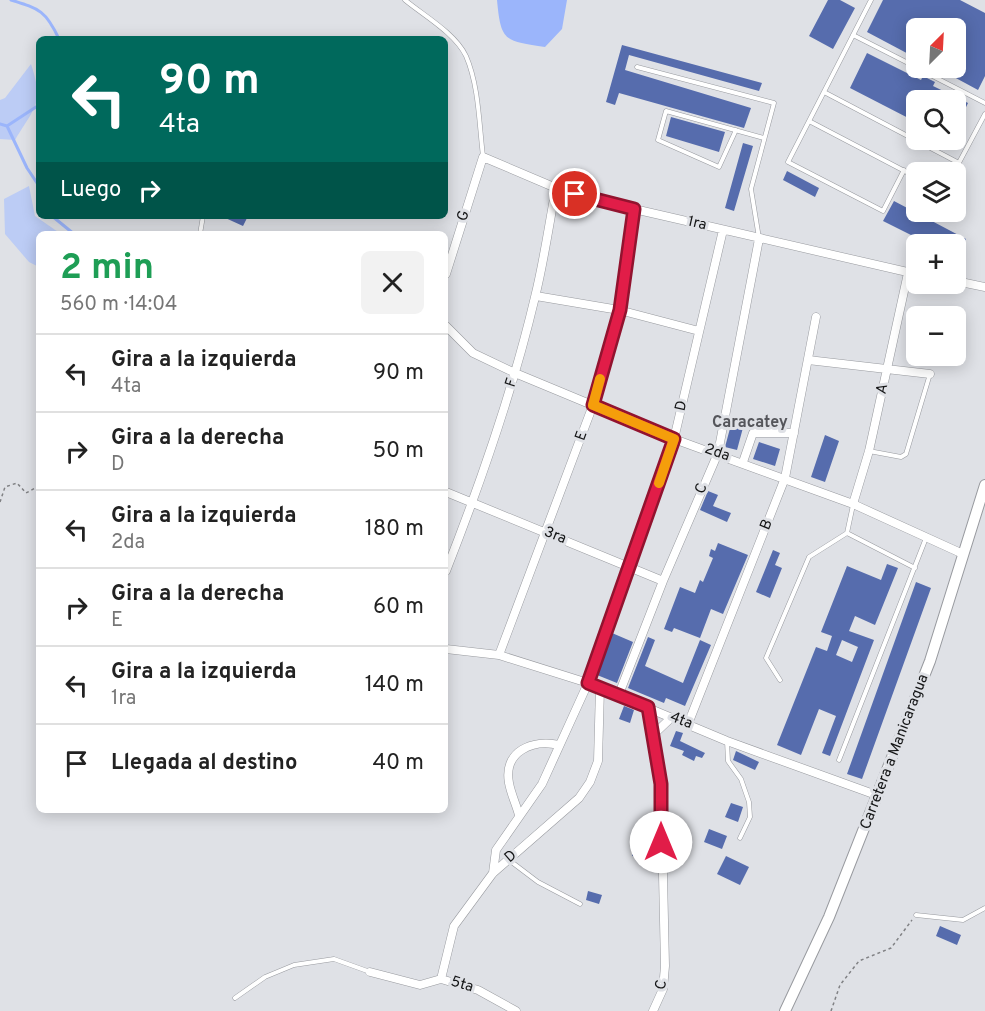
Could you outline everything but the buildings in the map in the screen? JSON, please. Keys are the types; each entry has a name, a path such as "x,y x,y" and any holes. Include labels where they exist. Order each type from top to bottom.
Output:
{"main road":[{"name":"Carretera a Manicaragua","path":"785,1011 829,917 879,796 930,661 985,485"}],"street":[{"name":"1ra","path":"483,157 556,188 634,209 906,273"},
{"name":"G","path":"448,268 483,157"},
{"name":"F","path":"448,566 472,503 515,373 536,296 556,188"},
{"name":"E","path":"499,655 593,405 620,310 634,209"},
{"name":"D","path":"493,873 496,850 542,784 588,683 674,439 723,230"},
{"name":"C","path":"619,694 663,581 718,453 759,239"},
{"name":"A","path":"853,504 869,451 906,282"},
{"path":"966,283 985,287"},
{"path":"536,296 620,310 699,331"},
{"name":"B","path":"688,724 785,478 816,316"},
{"name":"2da","path":"448,328 473,353 515,373 674,439 743,462 853,504 963,554"},
{"path":"808,360 930,374"},
{"path":"743,462 753,434 794,433"},
{"name":"3ra","path":"448,493 663,581"},
{"name":"4ta","path":"448,649 499,655 588,683 727,741 879,796"},
{"name":"D","path":"441,979 454,926 493,873 579,798 590,782 598,761 600,688"},
{"name":"C","path":"648,707 661,784 665,966 663,989 653,1011"},
{"path":"654,734 671,718"},
{"path":"519,815 509,784 508,770 511,761 517,753 531,744 559,745"},
{"name":"5ta","path":"370,972 420,985 441,979 478,990 516,1011"}],"lane":[{"path":"405,0 448,35 465,54 474,84 483,157"},
{"path":"809,121 904,170 883,211 788,162 809,121 824,93 871,0"},
{"path":"854,34 906,61"},
{"path":"637,67 774,103 751,189 759,239"},
{"path":"938,78 985,103"},
{"path":"824,93 957,162"},
{"path":"736,130 719,167 657,140 666,111 736,130 764,138"},
{"path":"960,162 985,114"},
{"path":"869,451 901,457 906,454 930,374"},
{"path":"780,680 766,658 809,557 847,534 853,504"},
{"path":"847,534 915,568"},
{"path":"839,760 927,537"},
{"path":"727,741 728,761 741,779 749,802 750,817 740,838"},
{"path":"508,859 538,882 580,904"},
{"path":"916,915 963,920 985,908"},
{"path":"235,998 265,977 294,965 334,960 370,972"}],"path":[{"path":"0,502 6,487 17,483 26,493 36,488"},
{"path":"831,1011 840,985 859,961 891,948 916,915"}],"shaded area":[{"path":"31,64 36,82 36,104 15,140 0,139 0,100 5,98"},
{"path":"29,186 36,219 57,231 36,231 36,266 29,262 5,234 4,199"}],"water":[{"path":"497,0 567,0 562,29 545,47 513,40 503,32"}],"waterway":[{"path":"11,0 41,12 57,36"},
{"path":"0,124 7,126 36,107"},
{"path":"7,126 36,182"},
{"path":"56,219 70,231"}],"slow traffic":[{"path":"600,379 593,405 674,439 659,483"}],"district":[{"name":"Caracatey","path":"750,423"}],"route":[{"path":"575,194 634,209 620,310 593,405 674,439 588,683 648,707 661,784 661,842"}]}
